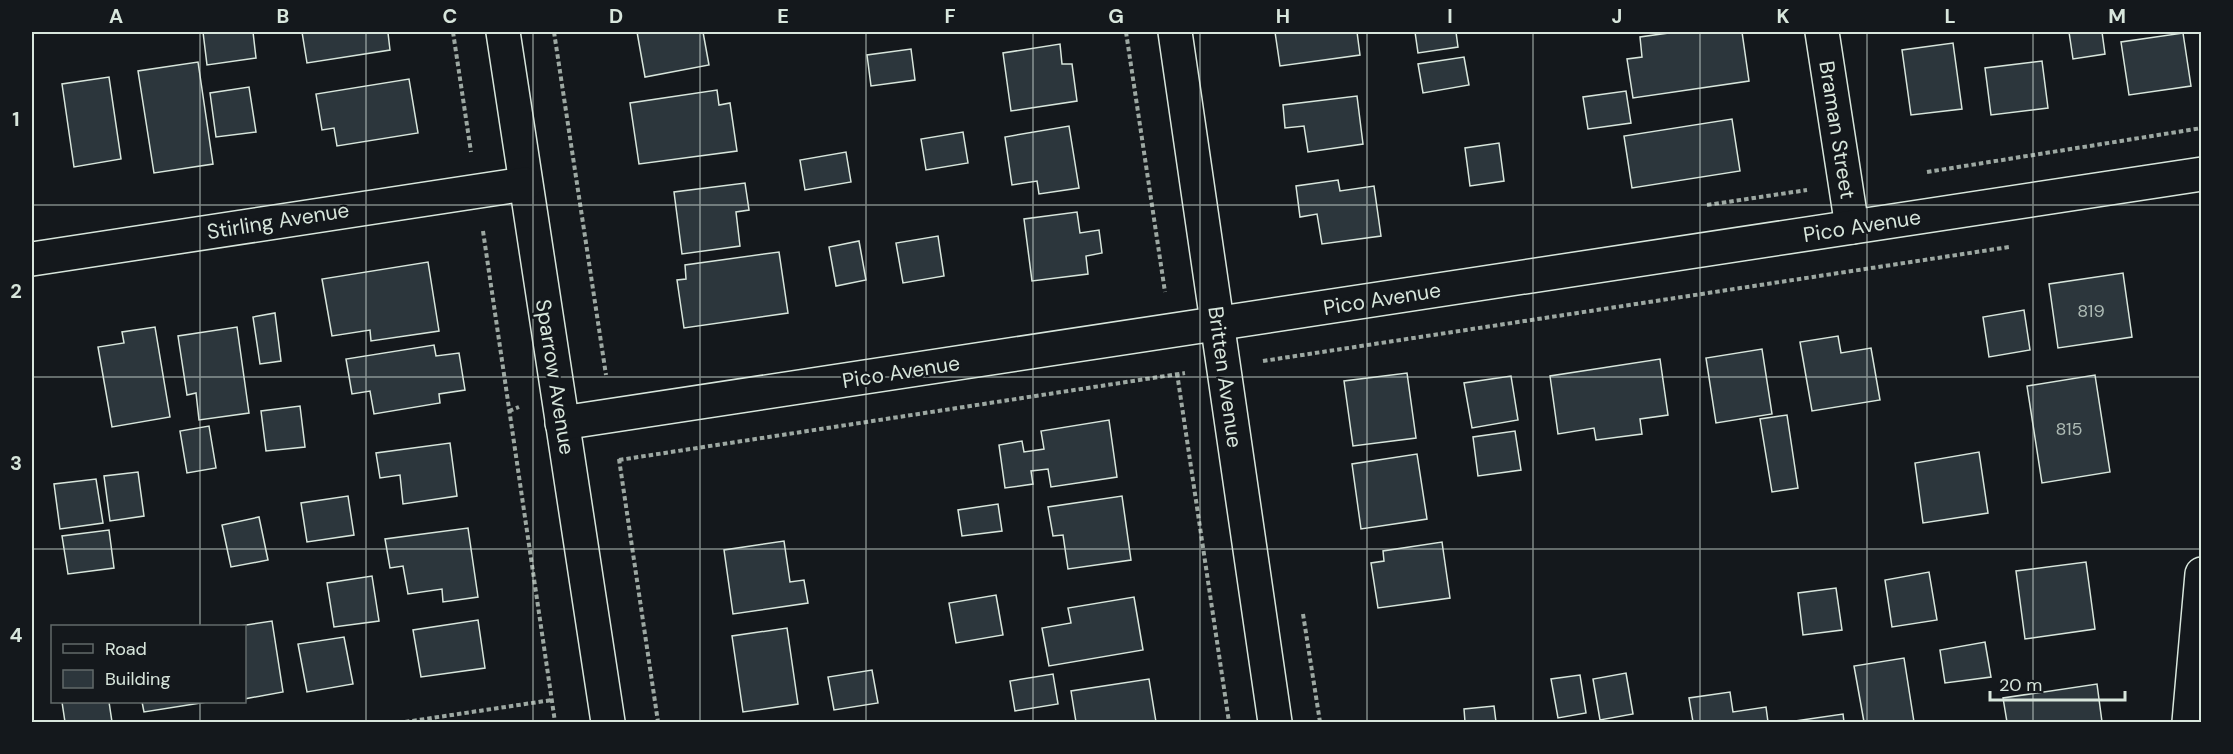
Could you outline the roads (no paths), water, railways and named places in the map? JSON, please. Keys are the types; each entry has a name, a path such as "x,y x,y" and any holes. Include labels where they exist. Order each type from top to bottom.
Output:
{"street":[{"name":"Sparrow Avenue","path":"503,32 608,723"},
{"name":"Britten Avenue","path":"1175,32 1275,723"},
{"name":"Braman Street","path":"1822,32 1852,228"},
{"name":"Pico Avenue","path":"562,423 2202,174"},
{"name":"Stirling Avenue","path":"32,259 525,184"},
{"path":"2189,723 2202,574"}]}
